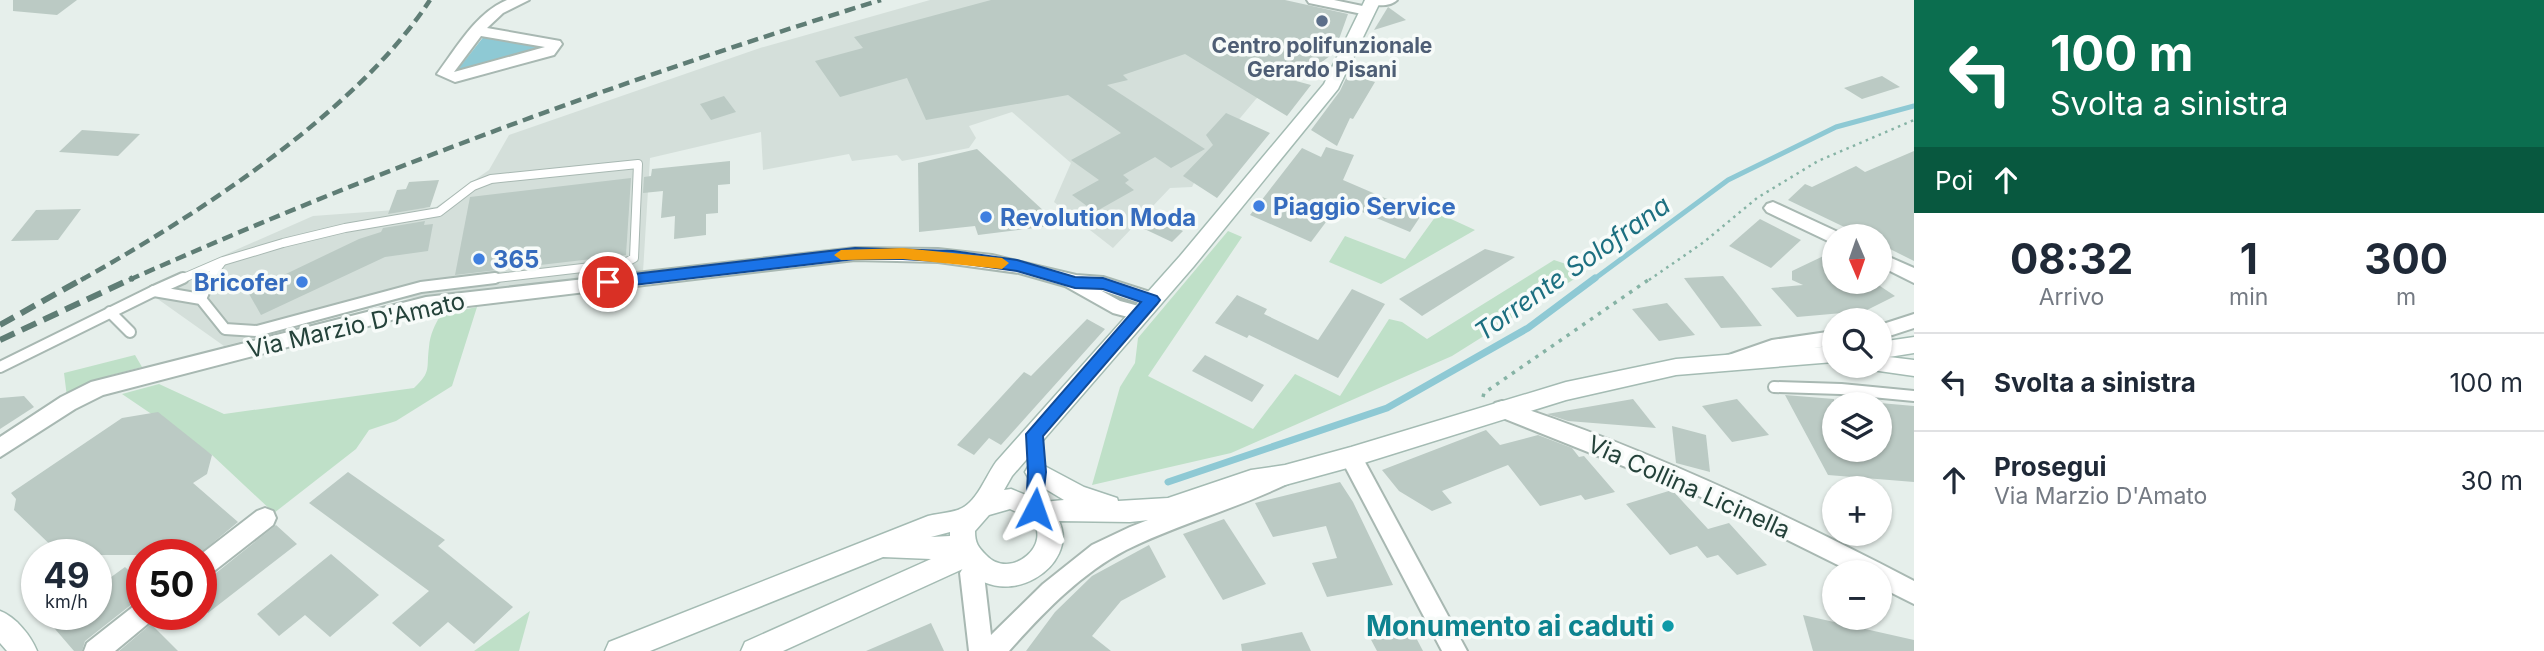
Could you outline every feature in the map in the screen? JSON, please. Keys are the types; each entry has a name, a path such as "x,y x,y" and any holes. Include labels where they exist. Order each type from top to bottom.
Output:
{"main road":[{"path":"1034,434 1037,511 1048,526 1051,538 1042,562 1031,570 1003,576 989,572 970,555 963,528 1004,469 1034,434 1146,306 1332,85 1375,3"},
{"path":"1892,348 1914,345"},
{"path":"618,651 937,524 1011,499 1037,511 1130,512 1168,508 1251,480 1285,475 1351,457 1566,391 1676,367 1822,355"},
{"path":"1798,357 1822,359"},
{"path":"1892,366 1914,368"},
{"path":"1037,472 1077,495 1130,512"},
{"path":"882,547 970,555"},
{"path":"754,651 970,555"},
{"path":"0,623 24,651"}],"street":[{"path":"479,31 555,44 549,52 448,77 445,74 479,31 497,9 522,0"},
{"path":"1314,0 1375,3"},
{"path":"1773,208 1822,231"},
{"name":"Via Marzio D'Amato","path":"0,448 68,403 98,388 395,302 426,304 495,287 625,272 855,254 903,253 953,256 1017,265 1075,282 1091,294 1123,310 1146,306"},
{"path":"1892,265 1914,276"},
{"path":"1892,328 1914,321"},
{"path":"1730,362 1772,347 1822,340"},
{"name":"Via Collina Licinella","path":"1502,409 1709,490 1850,560"},
{"path":"1351,457 1455,651"},
{"path":"993,651 1028,613 1067,578 1115,544 1253,491 1285,475"},
{"path":"217,556 265,518"},
{"path":"970,555 981,651"},
{"path":"1892,581 1914,593"},
{"path":"96,651 126,627"}],"lane":[{"path":"0,367 154,291 223,261 345,228 439,212 473,186 491,179 638,164 634,258 625,272"},
{"path":"201,299 207,282 223,261"},
{"path":"154,291 201,299 225,329 257,331 315,323"},
{"path":"110,312 130,332"},
{"path":"1774,387 1841,389 1914,396"}],"path":[{"path":"1478,416 1484,393 1704,242 1757,198 1818,161 1914,120"}],"shaded area":[{"path":"930,0 1262,0 1285,72 1256,99 1206,159 1192,187 1170,188 1113,248 1054,202 1071,163 1012,112 969,126 976,138 969,148 902,161 897,155 852,161 849,154 763,170 761,132 650,158 643,272 404,299 224,346 145,290 313,216 436,207 489,170 509,135 760,48"}],"green space":[{"path":"1438,213 1475,230 1381,284 1329,262 1345,236 1405,259"},
{"path":"1228,231 1242,237 1148,376 1253,429 1295,374 1340,396 1389,319 1402,322 1427,339 1554,260 1587,271 1452,356 1231,453 1092,485 1120,387 1135,363 1138,338"},
{"path":"477,307 452,386 396,421 369,430 356,449 274,513 212,455 122,394 159,384 224,414 414,388 426,373 430,338 441,314"},
{"path":"135,355 142,367 108,376 67,397 64,373"},
{"path":"530,611 519,651 474,651"}],"water":[{"path":"485,35 550,47 454,74"}],"building":[{"path":"13,0 77,0 57,15 13,11"},
{"path":"991,0 1285,0 1348,14 1334,53 1296,81 1311,85 1287,116 1185,54 1123,75 1128,80 1107,85 1205,149 1171,168 1155,157 1123,175 1129,180 1125,183 1134,190 1095,212 1072,195 1099,180 1071,160 1121,133 1068,95 926,120 907,78 840,97 815,61 863,48 854,37"},
{"path":"1388,7 1406,20 1374,30"},
{"path":"1348,74 1375,82 1353,119 1350,118 1337,146 1311,130 1340,91"},
{"path":"1882,76 1900,87 1862,99 1844,88"},
{"path":"724,96 736,112 711,120 700,104"},
{"path":"1226,113 1270,133 1217,198 1183,176 1213,145 1206,135"},
{"path":"82,130 140,134 118,156 59,152"},
{"path":"1326,147 1354,155 1343,180 1422,214 1410,232 1350,207 1347,210 1338,206 1311,242 1250,215 1302,148 1321,157"},
{"path":"977,149 1059,225 978,235 975,226 919,232 918,163"},
{"path":"1914,151 1914,261 1892,250 1892,224 1838,224 1788,200 1805,184 1812,187 1856,166 1865,172"},
{"path":"730,161 730,184 718,185 718,213 706,214 706,235 674,239 675,216 661,218 663,191 643,193 644,177 651,176 652,169"},
{"path":"631,178 626,255 455,275 470,197"},
{"path":"439,180 430,207 388,214 397,190 406,189 409,182"},
{"path":"81,209 58,240 11,241 36,210"},
{"path":"1147,213 1183,231 1172,242 1136,225"},
{"path":"1760,219 1801,240 1771,268 1729,246"},
{"path":"425,221 424,225 433,224 428,251 385,257 261,315 248,292 359,239 381,232 383,228"},
{"path":"1485,249 1515,257 1422,316 1399,299"},
{"path":"1822,257 1822,294 1895,296 1871,308 1822,308 1822,315 1797,317 1771,288 1803,285 1792,280 1792,271"},
{"path":"1723,276 1762,326 1721,328 1684,278"},
{"path":"1352,289 1385,304 1338,378 1249,335 1247,338 1215,323 1237,295 1267,309 1264,314 1318,340"},
{"path":"1667,303 1695,335 1659,341 1632,309"},
{"path":"1087,319 1105,329 1001,445 989,438 974,455 957,445 1024,372 1031,376"},
{"path":"1205,355 1264,385 1252,402 1192,371"},
{"path":"1785,395 1822,398 1822,462 1892,462 1892,404 1914,406 1914,482 1892,480 1892,476 1828,475"},
{"path":"24,396 34,407 0,429 0,398"},
{"path":"1633,399 1656,428 1568,421 1547,414"},
{"path":"1737,399 1769,435 1732,442 1702,406"},
{"path":"158,412 212,455 207,474 193,483 238,522 217,539 126,539 126,555 112,555 112,539 44,539 14,510 16,499 11,493 122,418"},
{"path":"1672,426 1706,435 1710,472 1676,463"},
{"path":"1486,430 1500,445 1538,435 1572,448 1579,457 1584,456 1615,492 1585,500 1581,495 1540,506 1508,465 1442,491 1452,503 1432,511 1399,491 1382,470"},
{"path":"348,472 445,540 438,546 513,607 474,644 448,622 420,647 392,623 429,591 309,503"},
{"path":"1340,482 1353,502 1393,585 1327,597 1312,563 1337,558 1326,526 1273,537 1255,503"},
{"path":"1672,490 1708,529 1729,523 1767,565 1737,575 1718,555 1707,558 1697,546 1670,555 1626,504"},
{"path":"1224,519 1266,584 1223,600 1183,534"},
{"path":"276,525 297,544 217,606 217,572"},
{"path":"1149,545 1166,577 1121,601 1092,636 1111,651 1026,651 1055,612 1092,576"},
{"path":"331,554 379,595 330,637 305,615 279,636 257,614"},
{"path":"126,568 126,609 112,620 112,576"},
{"path":"1803,615 1822,619 1822,630 1870,630 1914,640 1914,651 1813,651"},
{"path":"931,623 944,651 866,651"},
{"path":"1411,628 1423,651 1377,651 1369,636"},
{"path":"56,630 99,630 85,641 82,651 74,651"},
{"path":"144,630 157,630 178,651 119,651"},
{"path":"1302,632 1311,651 1242,651 1241,644"}],"waterway":[{"name":"Torrente Solofrana","path":"1593,280 1728,180 1836,127 1914,106"},
{"name":"Torrente Solofrana","path":"1168,482 1387,408 1528,328 1595,278"}],"railway":[{"path":"81,280 174,225 272,158 361,82 399,42 430,0"},
{"path":"129,280 314,201 500,129 690,62 881,0"},
{"path":"0,325 84,278"},
{"path":"0,340 133,278"}],"slow traffic":[{"path":"841,255 903,253 1002,263"}],"place":[{"name":"Centro polifunzionale Gerardo Pisani","path":"1322,21"},
{"name":"Piaggio Service","path":"1259,206"},
{"name":"Revolution Moda","path":"986,217"},
{"name":"365","path":"479,259"},
{"name":"Bricofer","path":"302,282"},
{"name":"Monumento ai caduti","path":"1668,626"}],"route":[{"path":"608,282 855,254 903,253 953,256 1017,265 1075,282 1103,284 1152,300 1034,434 1037,472 1035,509"}]}
